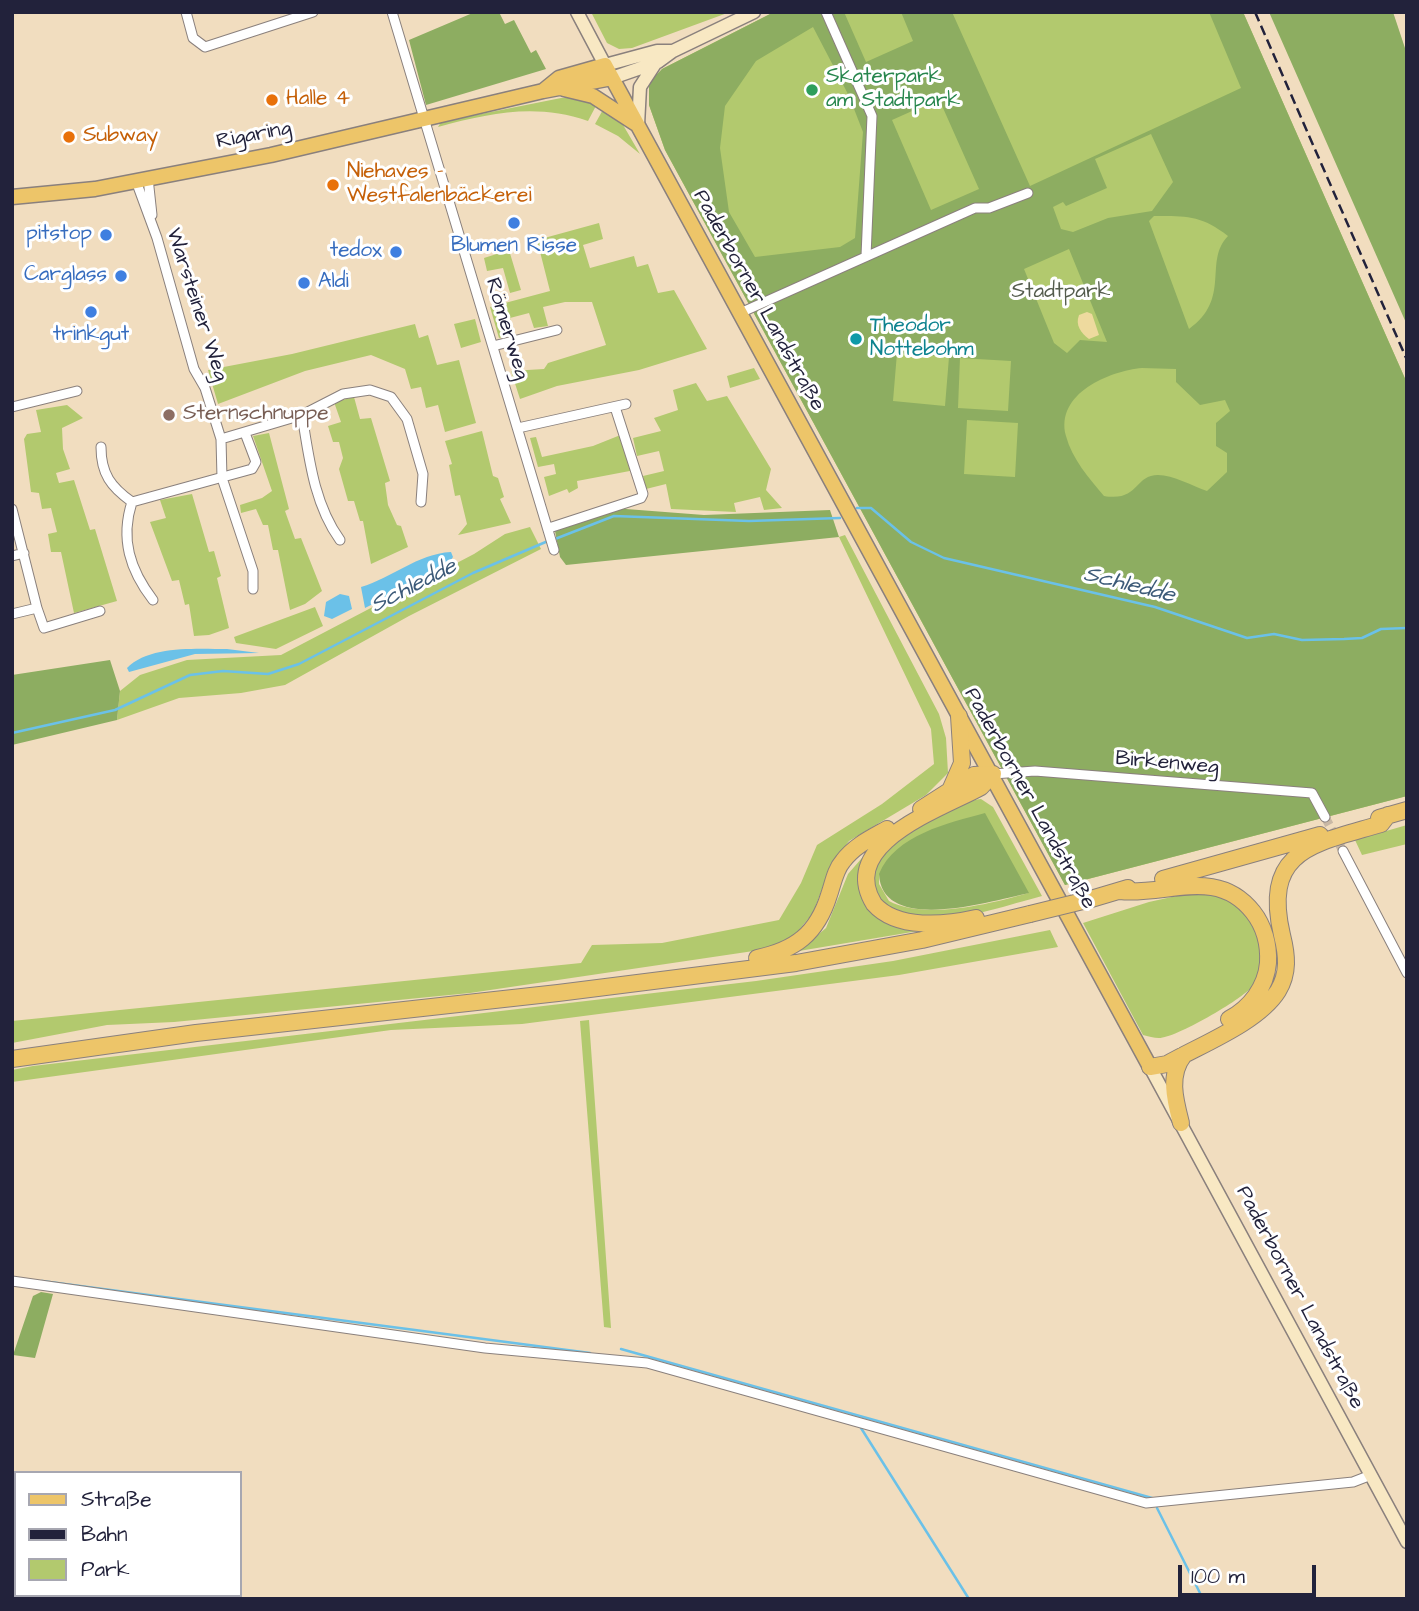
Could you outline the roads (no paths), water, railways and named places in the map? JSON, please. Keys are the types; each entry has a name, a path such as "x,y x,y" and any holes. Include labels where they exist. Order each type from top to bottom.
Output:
{"highway":[{"path":"950,790 962,763 959,716"},
{"path":"735,971 749,961 790,948 806,938 821,916 837,870 846,857 859,846 974,775 993,774"},
{"path":"993,774 981,787 881,843 869,861 866,881 878,908 904,920 949,922 996,914 1023,916"},
{"path":"12,1059 195,1033 735,971 883,948 1091,899 1407,810"},
{"path":"1150,1067 1167,1064 1261,1010 1281,986 1286,956 1276,908 1280,877 1291,861 1316,846 1381,824 1388,816"},
{"path":"1120,891 1143,892 1190,884 1222,889 1237,897 1254,914 1267,948 1264,980 1247,1006 1233,1017 1159,1056 1150,1067"},
{"path":"1181,1123 1174,1080 1178,1062 1185,1054"}],"main road":[{"path":"577,12 609,72"},
{"path":"562,89 593,96 638,125 640,87 648,70 673,51 754,12"},
{"path":"609,72 657,51 673,51"},
{"path":"609,72 658,62"},
{"name":"Rigaring","path":"543,91 559,78 609,72"},
{"name":"Rigaring","path":"12,197 95,189 271,155 543,91 562,89 609,72"},
{"name":"Paderborner Landstraße","path":"609,72 993,774 1407,1542"}],"street":[{"path":"186,12 193,38 198,45 215,47 313,12"},
{"name":"Römerweg","path":"392,12 554,550"},
{"path":"826,12 872,116 866,256"},
{"name":"Warsteiner Weg","path":"142,180 194,369 205,388 221,439 222,478 253,571 253,589"},
{"path":"740,313 975,208 989,208 1028,193"},
{"path":"493,346 557,330"},
{"path":"221,439 302,415 344,394 370,390 391,397 407,419 423,474 421,502"},
{"path":"12,407 77,391"},
{"path":"519,428 626,404"},
{"path":"549,528 641,498 643,494 615,407"},
{"path":"302,415 318,496 326,520 340,540"},
{"path":"132,502 252,469 256,462 245,433"},
{"path":"101,447 101,468 115,490 132,502"},
{"path":"132,502 126,522 128,552 138,580 153,600"},
{"path":"12,509 44,628 100,611"},
{"path":"12,556 24,553"},
{"path":"12,614 37,608"},
{"name":"Birkenweg","path":"993,774 1035,771 1312,793 1325,817"},
{"path":"1343,851 1407,973"},
{"path":"12,1281 485,1348 647,1363 1146,1503 1353,1482 1371,1475"}],"water":[{"path":"451,552 453,557 446,567 365,608 361,587 427,557"},
{"path":"340,594 349,596 352,609 332,619 324,616 326,602"},
{"path":"227,649 259,653 195,654 129,672 127,668 148,655 161,652"}],"waterway":[{"name":"Schledde","path":"857,508 871,508 911,542 944,558 1155,607 1247,638 1274,634 1302,640 1362,638 1381,629 1407,628"},
{"name":"Schledde","path":"555,539 614,516 749,521 840,518"},
{"name":"Schledde","path":"12,733 115,710 190,675 223,671 268,674 299,664 473,573 548,541"},
{"path":"42,1281 590,1353"},
{"path":"621,1349 1152,1498"},
{"path":"861,1428 969,1599"},
{"path":"1157,1508 1203,1599"}],"tunnel":[{"path":"1325,817 1343,851"}],"railway":[{"path":"1255,12 1407,360"}],"place":[{"name":"Skaterpark am Stadtpark","path":"812,90"},
{"name":"Halle 4","path":"272,100"},
{"name":"Subway","path":"69,137"},
{"name":"Niehaves - Westfalenbäckerei","path":"333,185"},
{"name":"Blumen Risse","path":"514,223"},
{"name":"pitstop","path":"106,235"},
{"name":"tedox","path":"396,252"},
{"name":"Carglass","path":"121,276"},
{"name":"Aldi","path":"304,283"},
{"name":"trinkgut","path":"91,312"},
{"name":"Theodor Nottebohm","path":"856,339"},
{"name":"Sternschnuppe","path":"169,415"}],"park label":[{"name":"Stadtpark","path":"1061,293"}]}
